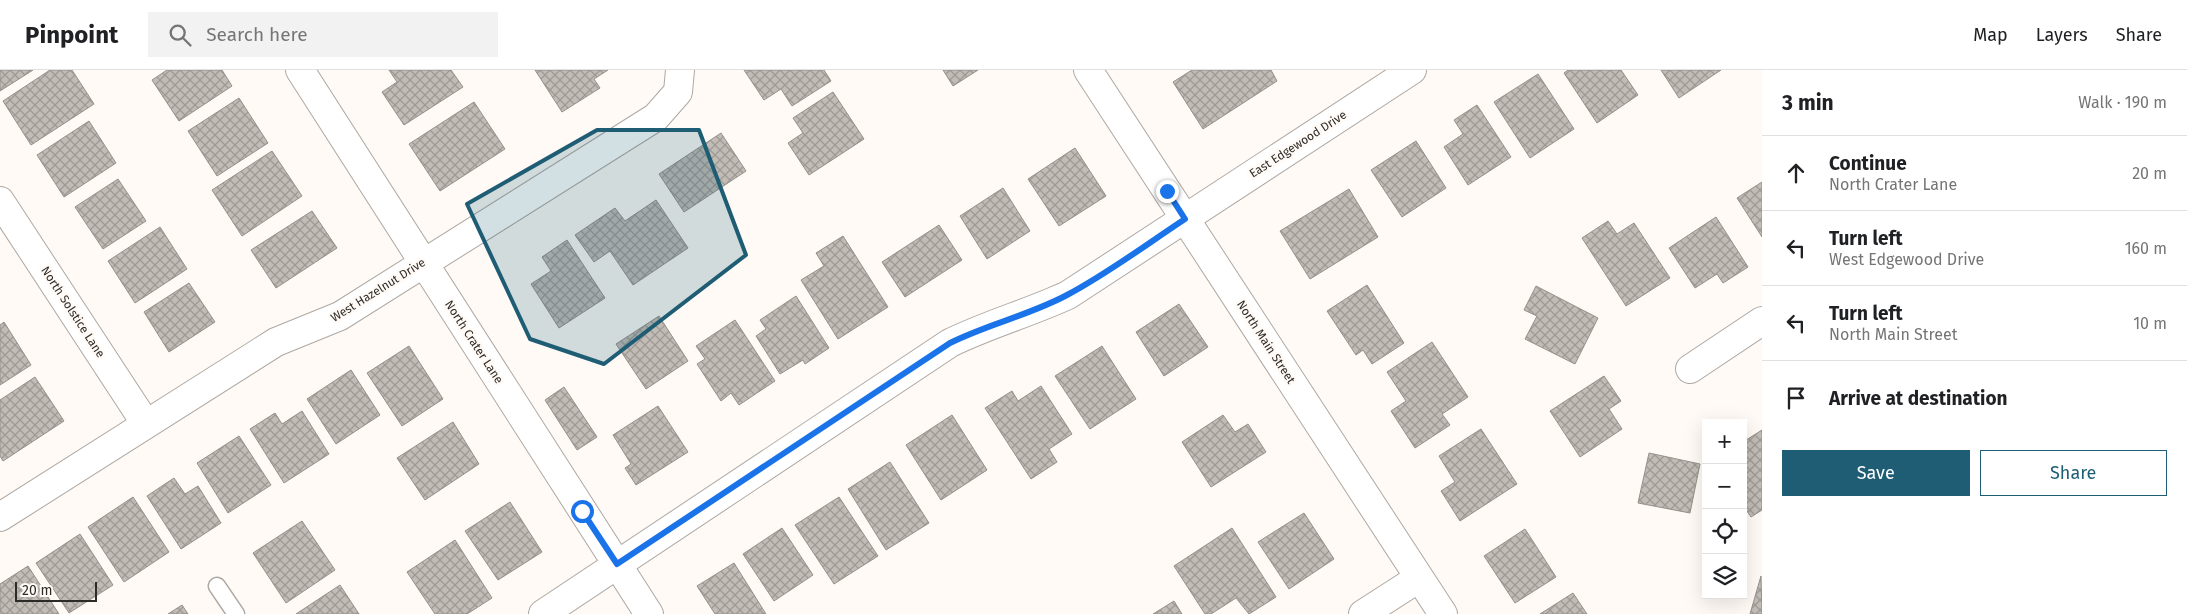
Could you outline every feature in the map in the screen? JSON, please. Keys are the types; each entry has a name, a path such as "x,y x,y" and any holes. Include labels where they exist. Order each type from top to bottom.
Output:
{"street":[{"name":"North Crater Lane","path":"300,70 649,614"},
{"name":"West Hazelnut Drive","path":"0,517 276,342 340,316 656,117 678,92 680,70"},
{"name":"North Main Street","path":"1088,70 1443,614"},
{"name":"East Edgewood Drive","path":"543,614 950,343 977,330 1039,308 1068,295 1412,70"},
{"name":"North Solstice Lane","path":"0,201 146,424"},
{"path":"1690,368 1762,321"},
{"path":"1363,614 1419,578"}],"lane":[{"path":"218,586 236,614"}],"highlighted area":[{"path":"597,130 699,130 746,255 604,364 530,339 467,204"}],"building":[{"path":"0,70 33,70 0,91"},
{"path":"50,70 72,70 94,104 31,145 3,101"},
{"path":"167,70 222,70 232,86 179,121 152,80"},
{"path":"389,70 451,70 463,87 404,125 382,92 397,82"},
{"path":"535,70 608,70 594,79 600,88 562,112"},
{"path":"744,70 824,70 831,81 792,106 781,89 764,100"},
{"path":"943,70 978,70 953,86"},
{"path":"1192,70 1271,70 1277,81 1203,129 1173,82"},
{"path":"1568,70 1621,70 1638,95 1597,123 1564,73"},
{"path":"1661,70 1721,70 1679,98"},
{"path":"1538,74 1574,129 1530,158 1494,102"},
{"path":"833,92 864,139 809,175 788,143 803,133 793,118"},
{"path":"239,98 268,143 217,176 188,131"},
{"path":"474,102 505,149 440,191 409,144"},
{"path":"1477,105 1511,157 1468,185 1444,147 1463,134 1454,120"},
{"path":"89,121 116,163 64,197 37,155"},
{"path":"721,133 746,171 684,212 659,174"},
{"path":"1416,141 1446,188 1402,217 1371,170"},
{"path":"1075,148 1106,196 1059,226 1028,179"},
{"path":"272,151 302,196 242,236 212,190"},
{"path":"118,179 146,221 103,249 75,207"},
{"path":"1762,182 1762,237 1737,198"},
{"path":"1003,188 1030,231 987,259 960,216"},
{"path":"1349,189 1378,237 1310,279 1280,231"},
{"path":"656,200 688,248 633,285 610,251 594,262 575,235 615,208 625,221"},
{"path":"312,211 337,248 276,288 251,250"},
{"path":"1716,217 1748,267 1723,283 1717,274 1695,288 1669,248"},
{"path":"1608,221 1617,234 1634,223 1670,278 1626,306 1582,238"},
{"path":"939,225 962,260 905,297 882,262"},
{"path":"160,227 187,269 135,303 108,261"},
{"path":"843,236 888,307 838,339 801,280 824,266 816,253"},
{"path":"567,240 605,298 559,328 531,284 551,271 542,257"},
{"path":"189,283 215,322 169,352 144,312"},
{"path":"1367,285 1404,343 1372,364 1363,350 1356,355 1327,311"},
{"path":"1536,286 1598,318 1575,364 1525,339 1537,316 1524,310"},
{"path":"796,296 829,348 805,364 803,360 780,374 756,336 766,329 760,320"},
{"path":"1179,304 1208,347 1164,376 1136,332"},
{"path":"659,316 688,361 646,389 616,344"},
{"path":"735,320 775,381 739,405 731,393 721,401 697,364 705,359 696,346"},
{"path":"4,322 31,365 0,385 0,325"},
{"path":"1432,342 1468,397 1442,414 1450,425 1415,448 1391,411 1406,401 1387,372"},
{"path":"409,346 443,399 402,426 367,373"},
{"path":"1102,346 1136,399 1090,429 1055,376"},
{"path":"351,370 380,415 336,444 307,399"},
{"path":"1604,376 1621,401 1609,409 1622,429 1580,457 1550,411"},
{"path":"35,377 64,421 3,461 0,456 0,400"},
{"path":"1041,386 1072,434 1049,449 1057,462 1031,479 985,408 1012,391 1018,401"},
{"path":"564,387 597,437 577,450 545,400"},
{"path":"658,406 688,452 636,485 625,468 631,464 613,435"},
{"path":"302,411 329,454 284,483 250,429 275,413 282,424"},
{"path":"952,415 987,470 941,500 906,445"},
{"path":"1223,415 1235,432 1248,424 1266,452 1211,487 1182,442"},
{"path":"453,422 479,464 425,500 397,458"},
{"path":"1481,429 1517,484 1460,521 1441,491 1455,482 1439,456"},
{"path":"1762,430 1762,510 1751,517 1747,511 1747,439"},
{"path":"239,436 271,485 228,513 197,463"},
{"path":"1649,453 1700,464 1690,513 1638,503"},
{"path":"890,462 929,523 886,550 848,489"},
{"path":"174,478 185,494 198,486 221,523 181,549 147,496"},
{"path":"133,497 169,552 124,582 88,527"},
{"path":"839,497 878,556 834,584 795,525"},
{"path":"510,502 542,552 498,580 465,531"},
{"path":"1304,513 1334,559 1289,589 1258,542"},
{"path":"302,521 335,570 286,603 253,553"},
{"path":"782,528 813,575 774,601 743,554"},
{"path":"1232,528 1276,597 1249,614 1236,598 1211,614 1205,614 1174,566"},
{"path":"1525,529 1556,577 1515,603 1484,556"},
{"path":"80,534 113,585 69,613 36,563"},
{"path":"455,540 492,598 467,614 435,614 407,572"},
{"path":"734,563 766,614 715,614 697,586"},
{"path":"28,566 59,614 0,614 0,584"},
{"path":"1761,576 1762,614 1750,614"},
{"path":"340,585 359,614 296,614"},
{"path":"1573,593 1587,614 1540,614"},
{"path":"1174,601 1182,614 1153,614"},
{"path":"182,605 188,614 168,614"}],"route":[{"path":"582,511 617,564 861,400 950,343 977,330 1039,308 1068,295 1185,219 1167,191"}]}
